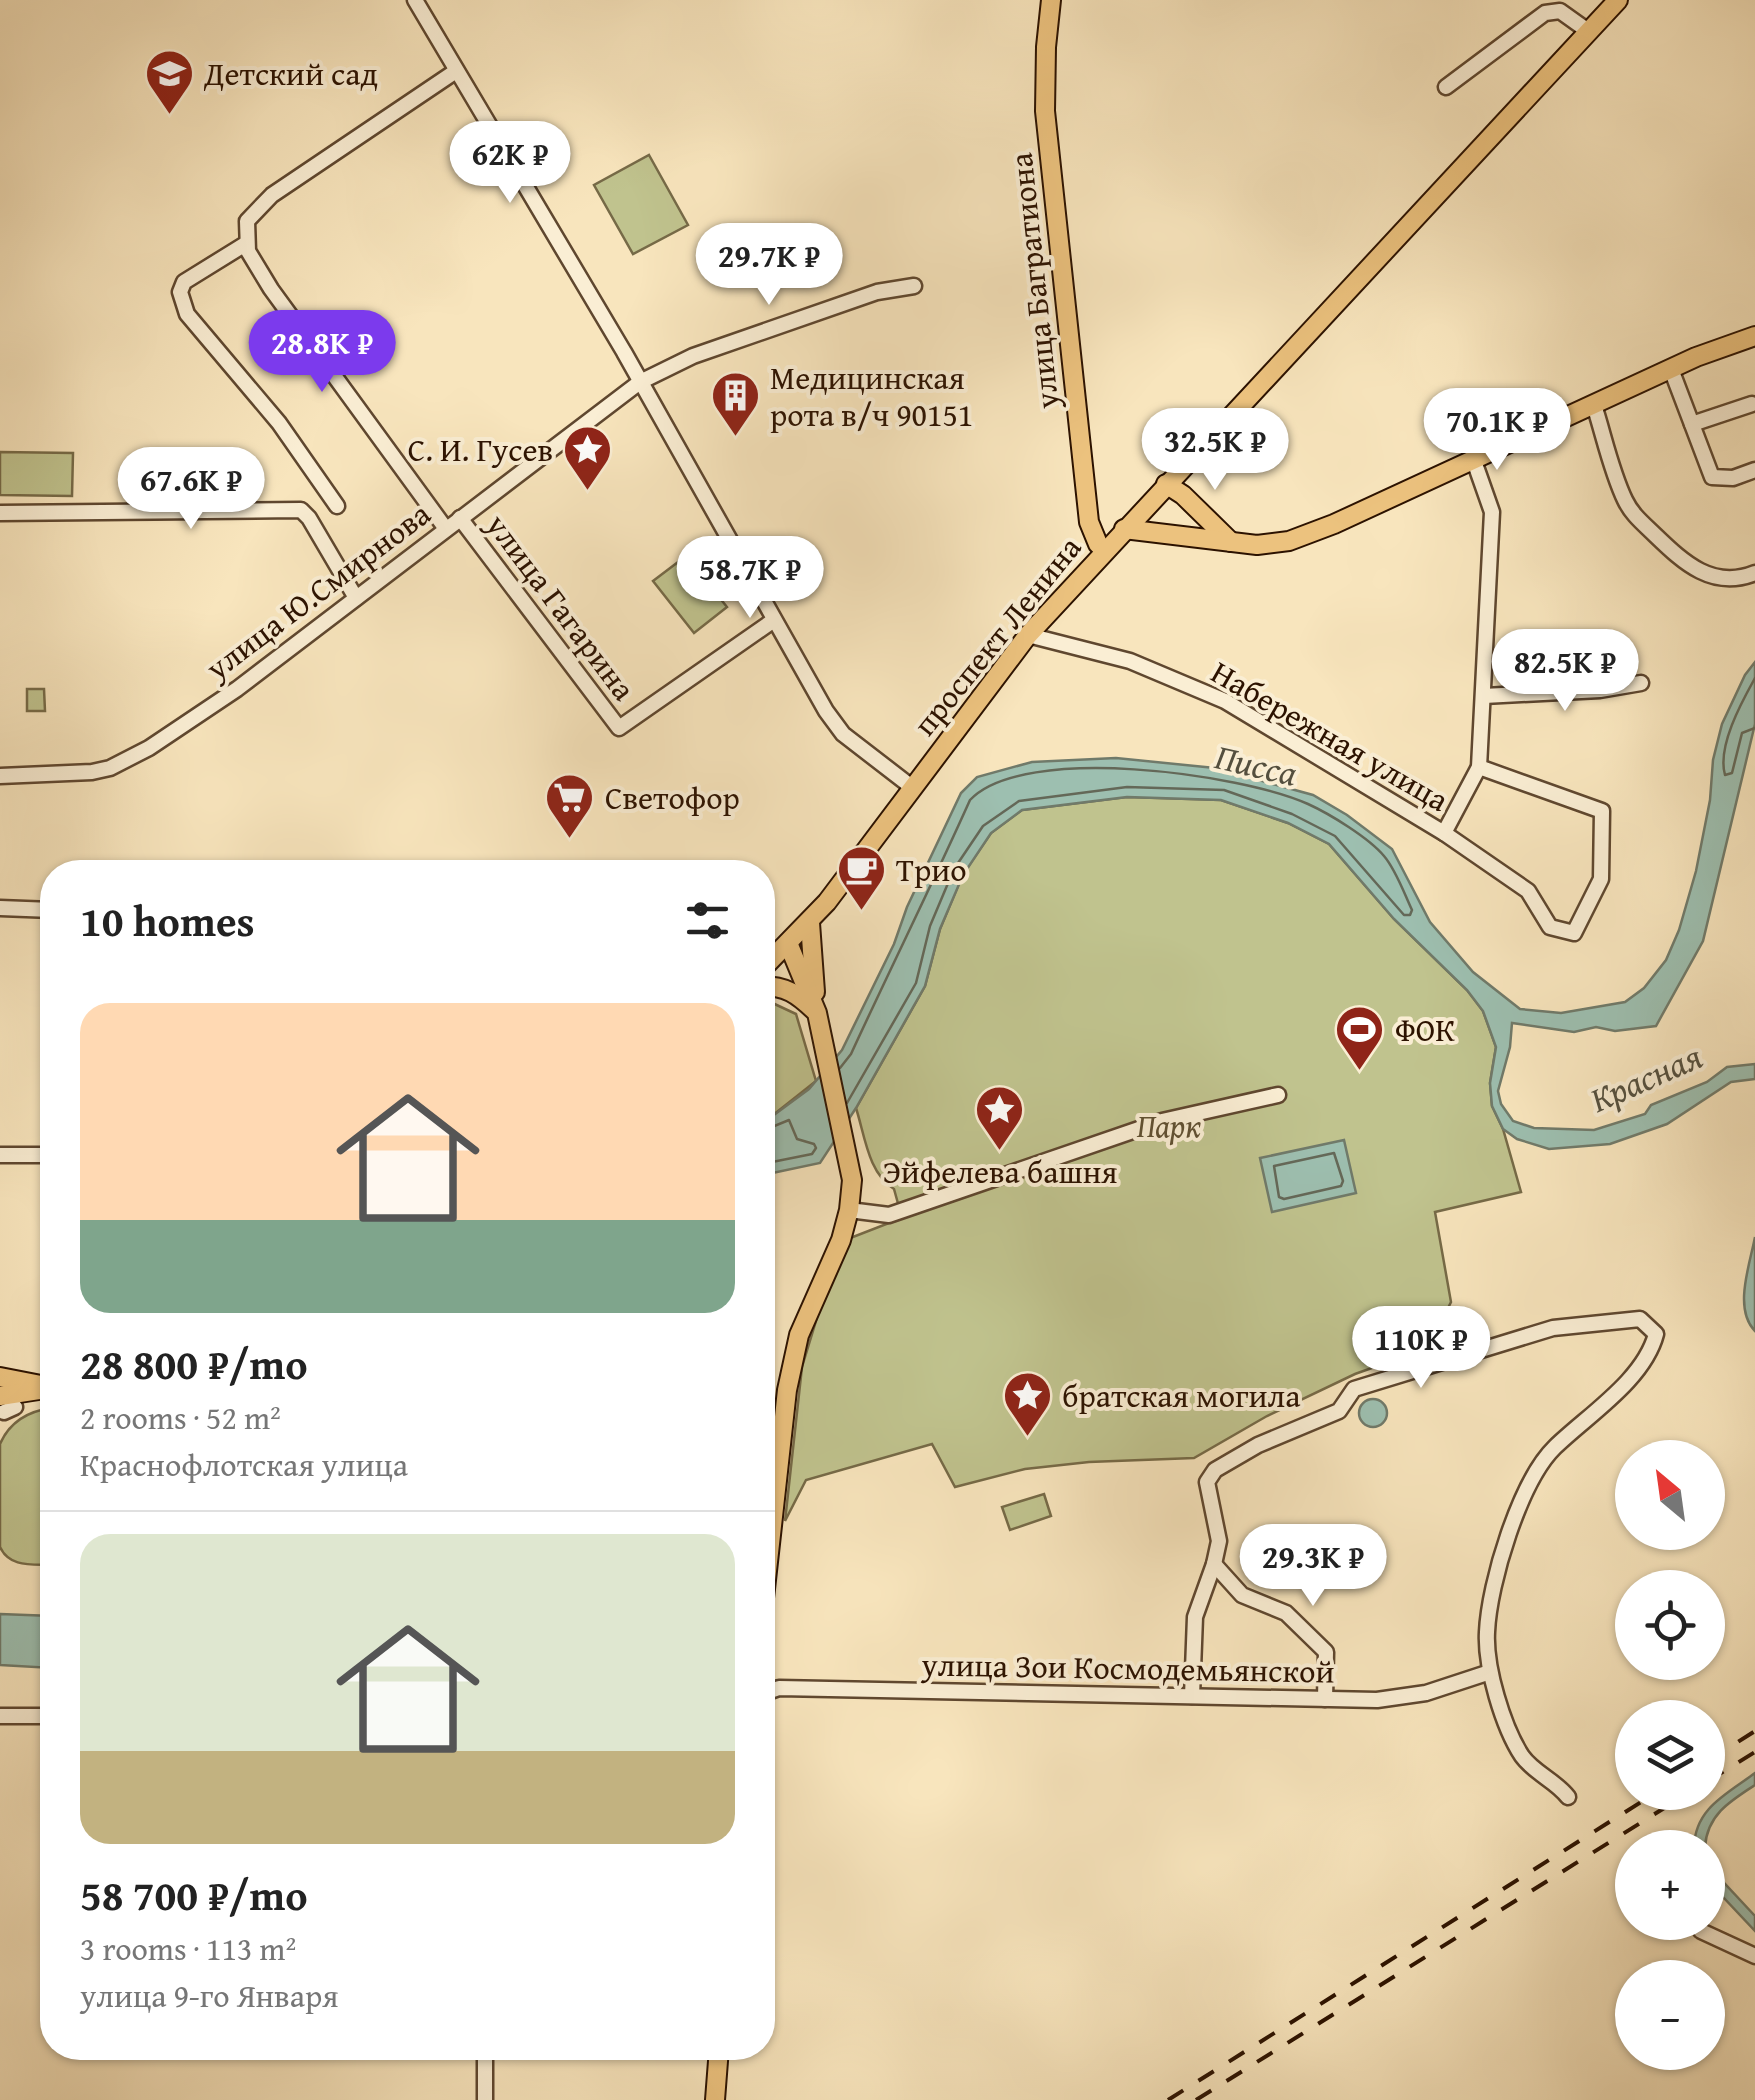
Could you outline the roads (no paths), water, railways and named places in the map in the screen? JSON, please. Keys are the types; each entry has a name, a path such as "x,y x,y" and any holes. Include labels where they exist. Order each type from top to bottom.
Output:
{"main road":[{"name":"улица Багратиона","path":"1052,0 1046,47 1045,111 1089,522 1105,552"},
{"name":"проспект Ленина","path":"775,956 810,923 1028,635 1618,0"},
{"path":"1124,530 1257,545 1289,541 1671,369 1755,336"},
{"path":"1166,484 1183,495 1231,542"},
{"path":"775,1498 787,1390 799,1335 840,1240 850,1210 852,1180 817,1012 810,923"},
{"path":"788,943 817,1012"},
{"path":"775,987 796,993 817,1012"},
{"path":"0,1377 40,1385"},
{"path":"6,1405 40,1392"},
{"path":"714,2100 717,2060"}],"street":[{"path":"416,0 826,710 844,734 913,788"},
{"path":"1446,87 1545,13 1560,10 1588,32"},
{"path":"446,529 248,252 247,222 272,195 456,70"},
{"path":"247,243 184,282 182,301 187,314 279,423 336,506"},
{"name":"улица Ю.Смирнова","path":"0,776 92,772 129,759 226,696 640,382 693,356 877,292 914,286"},
{"path":"1671,369 1712,477 1733,478 1755,470"},
{"path":"1692,424 1752,404"},
{"path":"1594,405 1632,514 1696,570 1738,580 1755,573"},
{"path":"1444,833 1479,767 1492,512 1474,458"},
{"path":"0,512 300,510 356,598"},
{"name":"улица Гагарина","path":"460,518 619,728 774,620"},
{"name":"Набережная улица","path":"1028,635 1130,662 1225,701 1444,833 1528,891 1550,927 1574,934 1601,879 1602,811 1479,767"},
{"path":"1484,696 1600,690 1641,683"},
{"path":"0,908 40,910"},
{"path":"850,1210 888,1215 1162,1121 1278,1095"},
{"path":"0,1155 40,1155"},
{"path":"1192,1696 1195,1617 1219,1541 1207,1482 1214,1470 1258,1445 1339,1412 1354,1389 1553,1328 1640,1319 1656,1334 1647,1358 1592,1417 1553,1449 1525,1492 1500,1562 1487,1631 1490,1672 1524,1759 1568,1797"},
{"path":"1214,1564 1242,1596 1286,1612 1326,1652 1325,1699"},
{"name":"улица Зои Космодемьянской","path":"775,1689 1377,1700 1426,1693 1490,1672"},
{"path":"0,1716 40,1716"},
{"path":"1720,1940 1755,1956"},
{"path":"485,2060 485,2100"}],"water":[{"path":"1755,662 1755,724 1703,941 1656,1026 1615,1031 1596,1027 1574,1032 1512,1023 1498,1091 1501,1104 1513,1121 1534,1128 1594,1130 1645,1114 1651,1105 1707,1082 1727,1067 1755,1064 1755,1079 1731,1082 1667,1124 1610,1144 1549,1149 1517,1139 1503,1129 1492,1106 1490,1083 1496,1047 1483,1011 1467,990 1394,919 1329,844 1288,823 1221,800 1127,797 1022,810 991,833 963,875 940,929 925,986 856,1108 820,1163 775,1172 775,1114 809,1089 842,1050 961,793 977,777 1032,762 1116,758 1215,768 1313,795 1392,849 1430,922 1473,972 1520,1009 1561,1013 1625,1002 1644,988 1666,960 1696,871 1722,724"},
{"path":"1344,1140 1356,1193 1272,1212 1260,1158"},
{"path":"1755,1237 1755,1331 1748,1322 1744,1299"},
{"path":"1373,1399 1383,1403 1387,1413 1383,1423 1373,1427 1363,1423 1359,1413 1363,1403"},
{"path":"0,1614 40,1616 40,1667 0,1665"},
{"path":"1755,1773 1755,1785 1725,1807 1725,1794"},
{"path":"1722,1810 1709,1830 1697,1830 1700,1822 1706,1812"},
{"path":"1725,1884 1755,1916 1755,1931 1725,1899"}],"railway":[{"path":"1725,1750 1755,1731"},
{"path":"1725,1771 1755,1752"},
{"path":"1168,2100 1628,1810"},
{"path":"1196,2100 1661,1810"}],"place":[{"name":"Детский сад","path":"169,116"},
{"name":"Медицинская рота в/ч 90151","path":"735,438"},
{"name":"С. И. Гусев","path":"588,492"},
{"name":"Светофор","path":"570,840"},
{"name":"Трио","path":"861,912"},
{"name":"ФОК","path":"1360,1072"},
{"name":"Эйфелева башня","path":"1000,1152"},
{"name":"братская могила","path":"1027,1438"}],"water label":[{"name":"Писса","path":"1256,765"},
{"name":"Красная","path":"1646,1078"}],"park label":[{"name":"Парк","path":"1169,1126"}]}
